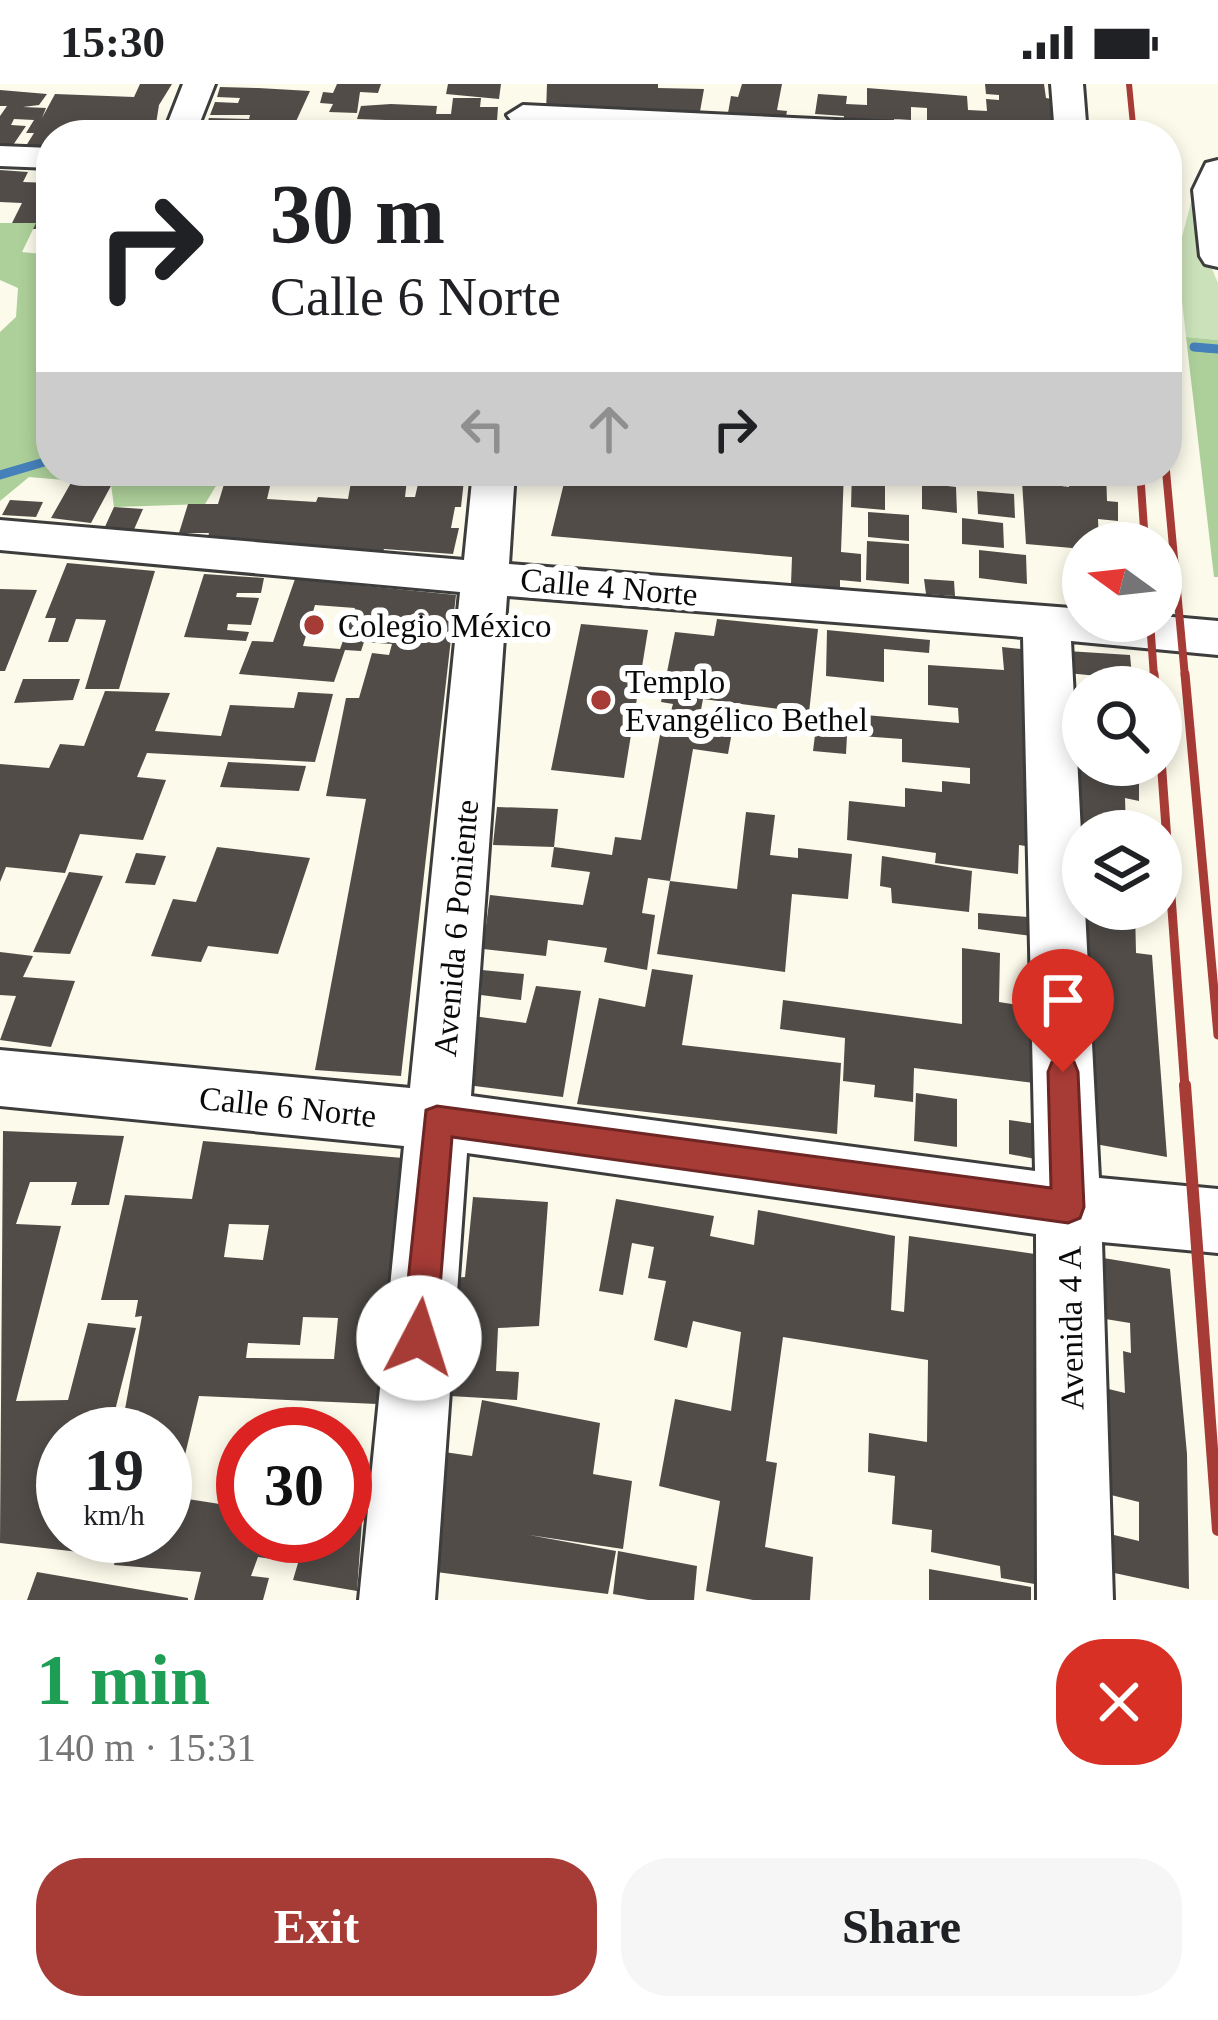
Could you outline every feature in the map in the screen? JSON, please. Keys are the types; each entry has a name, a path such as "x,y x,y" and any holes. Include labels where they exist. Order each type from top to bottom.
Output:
{"street":[{"path":"184,120 199,84"},
{"path":"1067,84 1070,120"},
{"path":"524,111 611,120"},
{"path":"776,120 825,120"},
{"path":"0,156 36,157"},
{"path":"1218,170 1210,190 1218,256"},
{"name":"Avenida 6 Poniente","path":"397,1600 493,486"},
{"name":"Calle 4 Norte","path":"0,535 220,558 1218,638"},
{"name":"Avenida 4 A","path":"1046,623 1068,1207 1076,1600"},
{"name":"Calle 6 Norte","path":"0,1078 437,1120 1068,1207 1218,1221"}],"green space":[{"path":"1195,187 1206,255 1218,283 1218,340 1186,337 1182,237"},
{"path":"0,223 36,223 22,252 36,253 36,478 29,477 0,501 0,332 16,317 18,288 0,280"},
{"path":"1186,337 1218,340 1218,577 1214,577"},
{"path":"111,486 216,486 205,504 114,507"}],"building":[{"path":"140,84 172,84 159,105 157,120 36,120 36,149 24,149 34,133 26,133 34,120 14,119 11,125 26,126 11,148 0,148 0,116 7,106 0,106 0,90 47,94 39,105 23,107 46,108 42,118 55,94 134,97"},
{"path":"337,84 381,84 378,93 360,92 357,113 329,112 333,104 320,103 323,92 333,93"},
{"path":"448,84 501,84 499,99 446,94"},
{"path":"547,84 704,89 699,117 546,112"},
{"path":"742,84 782,84 777,110 787,111 785,120 728,113 731,96 738,97"},
{"path":"985,84 1044,84 1046,98 1052,99 1054,120 927,120 927,108 911,107 911,120 844,120 844,116 815,114 818,94 847,96 846,104 867,105 867,88 967,96 968,110 987,111 986,99 999,100 999,95 986,94"},
{"path":"220,87 310,91 297,120 208,120 249,119 250,115 210,115 215,102 238,103 240,98 217,97"},
{"path":"453,98 481,98 480,107 498,107 497,120 357,119 361,106 391,104 437,106 436,114 451,114"},
{"path":"0,170 28,172 23,182 36,182 36,223 12,223 22,203 0,202"},
{"path":"69,486 111,486 91,523 51,518"},
{"path":"223,486 270,486 267,499 348,499 350,486 406,486 405,497 415,497 418,486 463,486 461,507 455,507 451,528 459,528 453,554 384,549 381,557 207,541 209,533 179,533 188,504 218,504"},
{"path":"563,486 843,486 841,552 861,554 861,582 840,580 840,588 791,584 792,557 551,536"},
{"path":"852,486 885,486 885,510 851,507"},
{"path":"922,486 956,487 957,513 922,509"},
{"path":"1022,486 1106,486 1107,501 1118,502 1118,521 1062,522 1062,547 1026,544"},
{"path":"977,491 1014,494 1015,518 978,514"},
{"path":"10,500 43,502 36,517 2,515"},
{"path":"114,507 143,509 132,534 103,531"},
{"path":"868,512 909,515 909,541 868,537"},
{"path":"962,518 1003,523 1004,548 962,544"},
{"path":"867,541 909,544 909,584 866,580"},
{"path":"979,550 1026,555 1027,584 979,578"},
{"path":"67,563 155,571 119,689 85,689 106,620 76,619 68,642 48,642 56,618 45,618"},
{"path":"204,574 264,578 261,593 237,593 236,597 259,598 251,625 228,624 227,630 249,632 246,641 184,637"},
{"path":"295,579 456,595 401,1076 315,1070 366,799 326,796 346,698 359,698 372,653 389,655 392,644 364,642 361,651 345,650 334,682 239,674 252,641 273,642","holes":["315,605 355,608 340,649 303,646"]},
{"path":"924,579 954,581 955,596 926,594"},
{"path":"0,589 37,590 5,671 0,671"},
{"path":"717,619 818,629 809,713 703,699 700,715 671,711 673,704 661,702 675,632 714,636"},
{"name":"Templo Evangélico Bethel","path":"581,624 648,630 624,778 551,770"},
{"path":"827,630 930,640 929,653 884,649 884,682 826,676"},
{"path":"1002,647 1031,650 1039,848 1019,845 1018,874 935,863 936,853 847,840 849,801 905,807 905,788 942,792 942,781 970,784 970,768 902,762 902,739 847,735 846,754 813,751 818,711 959,723 958,708 928,705 928,665 1004,670"},
{"path":"1067,651 1130,655 1131,666 1067,666"},
{"path":"23,679 80,679 73,700 14,703"},
{"path":"105,691 170,693 155,731 221,736 230,705 294,708 298,692 333,694 315,762 147,753 137,777 166,780 143,840 80,834 65,873 6,867 0,882 0,764 49,768 60,744 84,746"},
{"path":"701,711 735,715 728,754 693,749 670,881 648,878 642,913 655,915 647,970 604,962 607,948 548,940 546,956 483,949 490,895 583,905 590,872 551,867 554,847 612,855 615,837 641,840 662,724 697,730"},
{"path":"228,762 306,766 299,791 220,787"},
{"path":"1069,786 1139,786 1139,801 1125,798 1125,810 1070,810"},
{"path":"497,807 558,809 554,847 493,845"},
{"path":"746,812 775,815 770,855 798,858 798,848 852,854 848,899 792,894 785,972 657,954 670,881 737,889"},
{"path":"217,847 310,858 278,954 208,946 201,962 151,956 173,899 196,902"},
{"path":"136,853 166,856 155,885 125,883"},
{"path":"882,856 972,871 969,912 892,903 891,888 880,886"},
{"path":"69,872 103,876 70,954 33,952"},
{"path":"978,913 1039,918 1040,937 978,929"},
{"path":"1083,930 1135,930 1136,953 1152,955 1167,1157 1095,1144 1095,1073 1081,1070"},
{"path":"962,948 1000,953 999,1002 1038,1008 1050,1085 914,1068 913,1102 874,1097 875,1085 843,1081 845,1038 780,1029 783,1000 962,1024"},
{"path":"0,952 33,956 23,977 75,981 51,1047 0,1040 16,996 0,995"},
{"path":"652,969 693,975 682,1045 841,1063 837,1134 577,1104 599,998 645,1007"},
{"path":"482,970 524,974 521,1000 481,995"},
{"path":"536,986 581,991 563,1097 467,1085 473,1016 526,1023"},
{"path":"916,1093 957,1099 957,1147 914,1141"},
{"path":"1009,1120 1050,1126 1051,1162 1009,1154"},
{"path":"3,1131 124,1136 109,1205 71,1205 77,1182 30,1182 16,1224 61,1226 16,1401 68,1400 88,1323 136,1328 116,1407 36,1407 36,1547 0,1543"},
{"path":"203,1141 403,1158 377,1404 199,1396 192,1425 192,1407 125,1407 142,1316 135,1317 138,1300 101,1300 125,1195 192,1199","holes":["229,1224 269,1225 263,1260 224,1257","303,1317 338,1318 334,1359 246,1358 248,1343 300,1345"]},
{"path":"473,1197 548,1202 539,1326 498,1328 496,1371 519,1372 517,1400 450,1396 454,1278 465,1277"},
{"path":"616,1199 714,1216 710,1236 754,1245 758,1210 895,1236 891,1310 904,1312 909,1236 1049,1256 1046,1586 1001,1578 1000,1566 931,1552 932,1530 892,1524 895,1476 868,1472 869,1433 927,1442 928,1360 783,1337 766,1461 777,1463 765,1547 813,1557 810,1600 753,1600 706,1591 720,1501 659,1486 675,1399 731,1411 741,1332 693,1321 687,1348 654,1340 666,1281 648,1278 654,1247 632,1243 623,1295 599,1291"},
{"path":"1085,1255 1170,1269 1187,1454 1189,1589 1091,1568 1089,1529 1139,1541 1139,1502 1091,1490 1088,1384 1125,1393 1123,1351 1131,1353 1130,1323 1087,1316"},
{"path":"482,1400 600,1423 593,1474 632,1481 623,1549 529,1535 616,1551 608,1594 436,1572 444,1452 472,1456"},
{"path":"192,1500 216,1503 216,1563 256,1563 251,1576 269,1578 263,1600 194,1600 201,1572 114,1565 192,1563"},
{"path":"618,1551 697,1566 694,1600 613,1594"},
{"path":"298,1563 359,1563 357,1591 293,1580"},
{"path":"929,1569 1031,1587 1031,1600 929,1600"},
{"path":"37,1572 188,1598 188,1600 27,1600"}],"waterway":[{"path":"1213,349 1194,347 1218,349"},
{"path":"0,475 36,464"}],"railway":[{"path":"1129,84 1133,120"},
{"path":"1141,486 1144,522"},
{"path":"1167,486 1185,677"},
{"path":"1152,642 1153,666"},
{"path":"1185,674 1218,1035"},
{"path":"1163,786 1185,1088"},
{"path":"1185,1085 1218,1530"}],"place":[{"name":"Colegio México","path":"314,625"},
{"name":"Templo Evangélico Bethel","path":"601,700"}],"route":[{"path":"419,1338 437,1120 1068,1207 1063,1072"}]}
